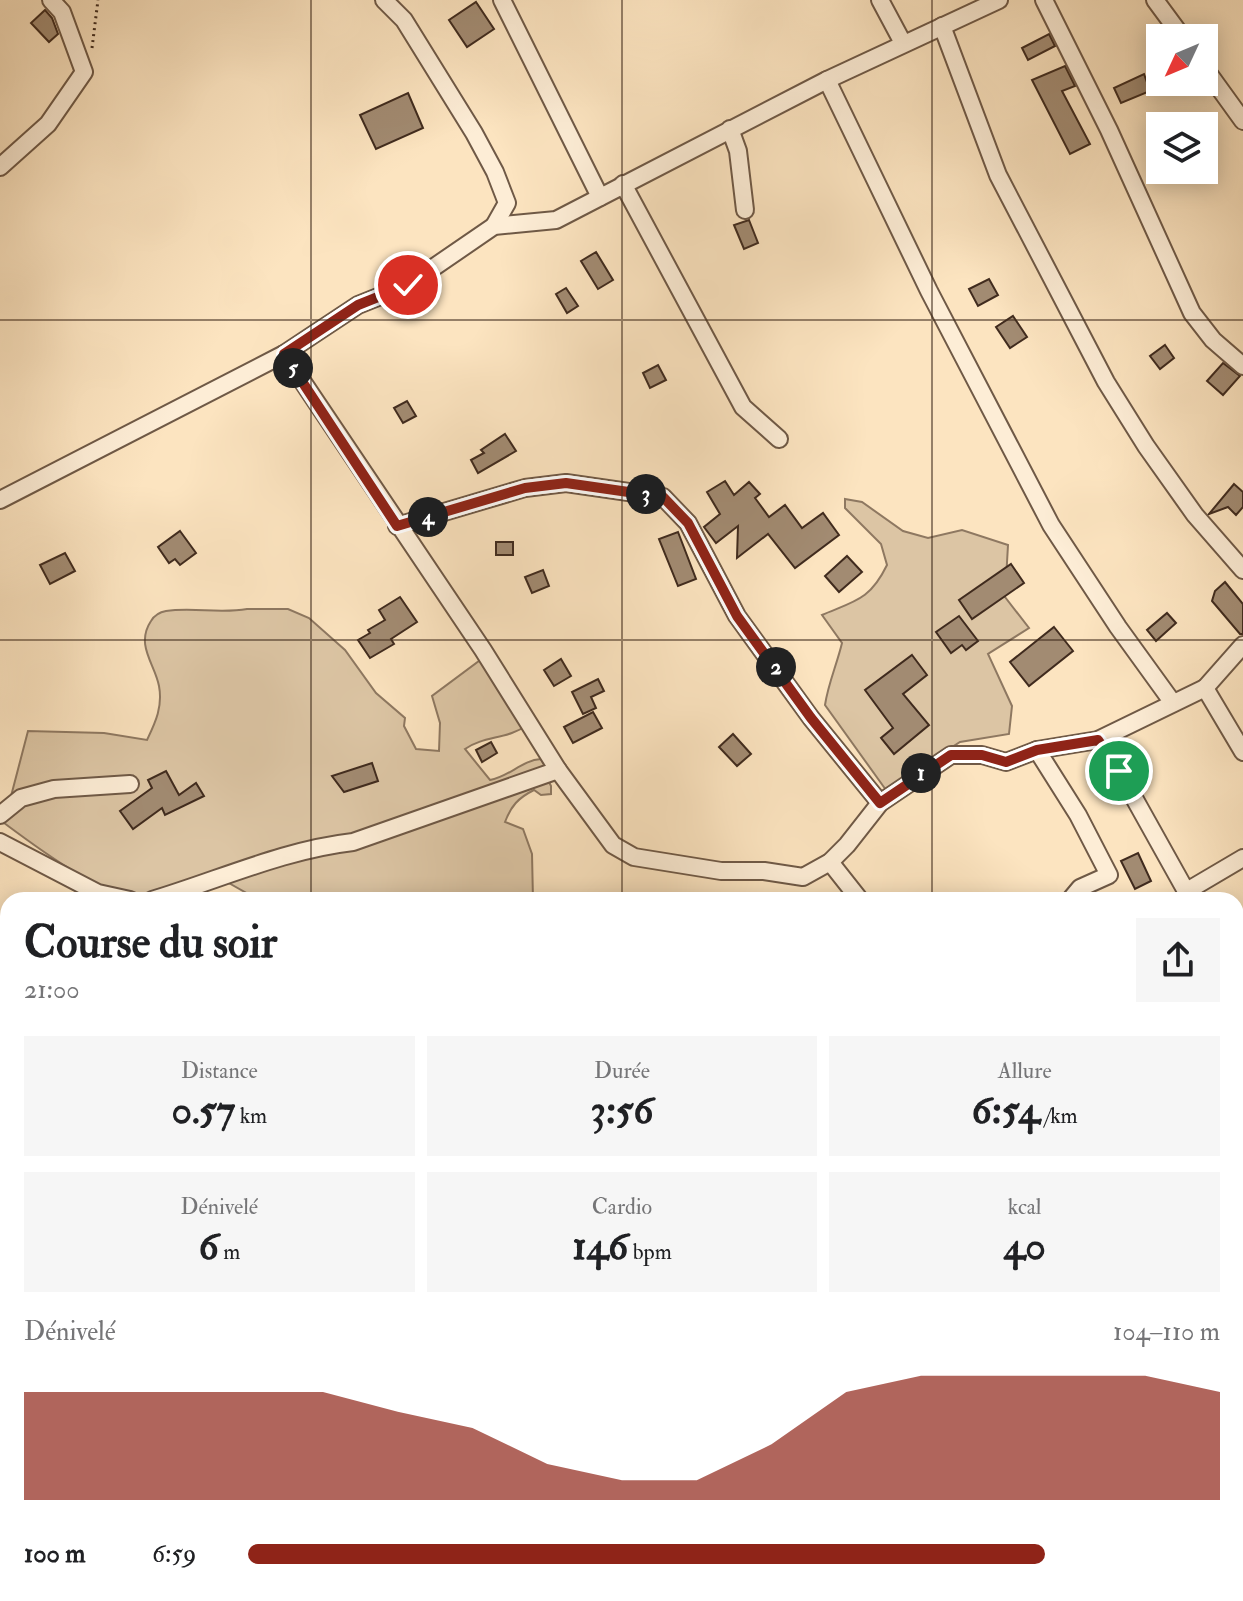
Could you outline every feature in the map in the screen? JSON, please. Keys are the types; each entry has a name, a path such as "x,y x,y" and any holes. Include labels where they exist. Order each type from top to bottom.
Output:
{"street":[{"path":"0,167 48,124 84,72 62,12 51,0"},
{"path":"0,500 284,354 358,305 408,285 494,226 507,203 495,172 404,20 384,0"},
{"path":"502,0 600,197"},
{"path":"880,0 903,43"},
{"path":"494,226 556,220 827,80 999,0"},
{"path":"1044,0 1109,130 1192,313 1213,340 1243,366"},
{"path":"1155,0 1173,24"},
{"path":"942,26 998,175 1106,382 1195,515 1243,570"},
{"path":"827,80 929,291 1051,525 1118,627 1173,703"},
{"path":"1218,86 1243,121"},
{"path":"730,129 738,151 745,210"},
{"path":"623,184 743,407 779,439"},
{"path":"284,354 483,650 558,770 613,845 634,857 721,871 764,871 803,877 830,862 880,803 951,755 982,755 1006,762 1037,750 1098,740 1205,688 1243,645"},
{"path":"397,526 525,488 566,483 663,497 688,523 737,616 811,718 880,803"},
{"path":"1205,688 1243,752"},
{"path":"1098,740 1119,771 1187,892"},
{"path":"1037,750 1078,815 1109,875 1077,892"},
{"path":"175,892 276,857 318,846 353,842 558,770"},
{"path":"0,815 21,798 54,789 130,784"},
{"path":"0,842 92,892"},
{"path":"1193,892 1243,858"},
{"path":"830,862 854,892"}],"path":[{"path":"84,72 93,45 98,0"}],"shaded area":[{"path":"845,499 862,502 903,531 928,538 962,530 1008,545 1005,597 1029,628 988,654 1012,706 1009,734 960,742 886,790 825,705 842,643 822,615 868,593 887,565 881,544 845,508"},
{"path":"288,609 309,618 345,650 376,693 405,718 404,726 416,749 439,751 440,723 432,696 483,658 527,725 465,749 490,780 541,759 550,775 551,794 541,795 534,790 528,793 516,803 505,822 523,829 532,854 533,892 245,892 211,873 166,892 119,892 75,872 4,823 28,731 104,733 147,740 160,701 157,678 145,646 151,621 164,612 176,610"}],"building":[{"path":"476,2 494,29 467,47 449,20"},
{"path":"45,10 58,34 49,42 31,23"},
{"path":"1049,34 1055,46 1028,60 1022,48"},
{"path":"1065,66 1075,86 1062,91 1090,144 1070,154 1032,80"},
{"path":"1144,74 1146,93 1121,103 1114,88"},
{"path":"408,93 423,128 376,149 360,115"},
{"path":"749,220 758,243 744,249 734,225"},
{"path":"596,252 613,280 598,289 581,261"},
{"path":"989,279 998,295 978,306 969,289"},
{"path":"566,288 578,306 567,313 556,294"},
{"path":"1013,316 1027,337 1010,348 996,327"},
{"path":"1165,345 1174,358 1160,369 1150,356"},
{"path":"1223,363 1240,376 1223,395 1207,381"},
{"path":"658,365 666,380 650,388 643,373"},
{"path":"407,401 416,416 403,423 394,408"},
{"path":"505,434 516,451 478,473 471,460"},
{"path":"725,481 734,495 749,482 760,494 755,498 769,517 785,505 802,528 823,513 839,535 795,568 768,534 737,558 738,526 716,543 704,527 720,514 707,492"},
{"path":"1234,484 1243,492 1243,507 1236,515 1228,507 1209,514"},
{"path":"180,531 196,553 180,565 175,559 169,563 158,547"},
{"path":"678,532 696,579 678,586 659,539"},
{"path":"496,542 513,542 513,555 496,555"},
{"path":"65,553 75,571 50,584 40,565"},
{"path":"847,556 862,572 839,592 825,576"},
{"path":"1011,564 1024,583 972,619 959,600"},
{"path":"543,570 549,586 532,593 525,577"},
{"path":"1225,582 1243,604 1243,634 1212,601 1215,591"},
{"path":"400,597 417,622 391,639 394,644 370,658 358,640 385,620 379,610"},
{"path":"1167,613 1176,623 1156,641 1147,630"},
{"path":"959,616 978,641 966,650 962,645 951,653 936,632"},
{"path":"1054,627 1073,651 1029,686 1010,662"},
{"path":"912,655 927,675 903,694 929,725 894,754 881,738 893,728 865,690"},
{"path":"561,659 571,676 554,686 544,670"},
{"path":"598,679 604,691 591,697 596,708 583,714 572,692"},
{"path":"593,712 602,728 573,743 564,727"},
{"path":"733,734 751,754 737,766 719,747"},
{"path":"491,742 497,753 482,762 476,750"},
{"path":"372,763 378,781 344,792 332,776"},
{"path":"166,771 179,795 196,783 204,796 165,815 162,808 133,829 120,811 152,788 148,780"},
{"path":"1138,853 1151,881 1135,889 1121,861"}],"route":[{"path":"408,285 358,305 284,354 397,526 525,488 566,483 663,497 688,523 737,616 811,718 880,803 951,755 982,755 1006,762 1037,750 1098,740 1119,771"}]}
